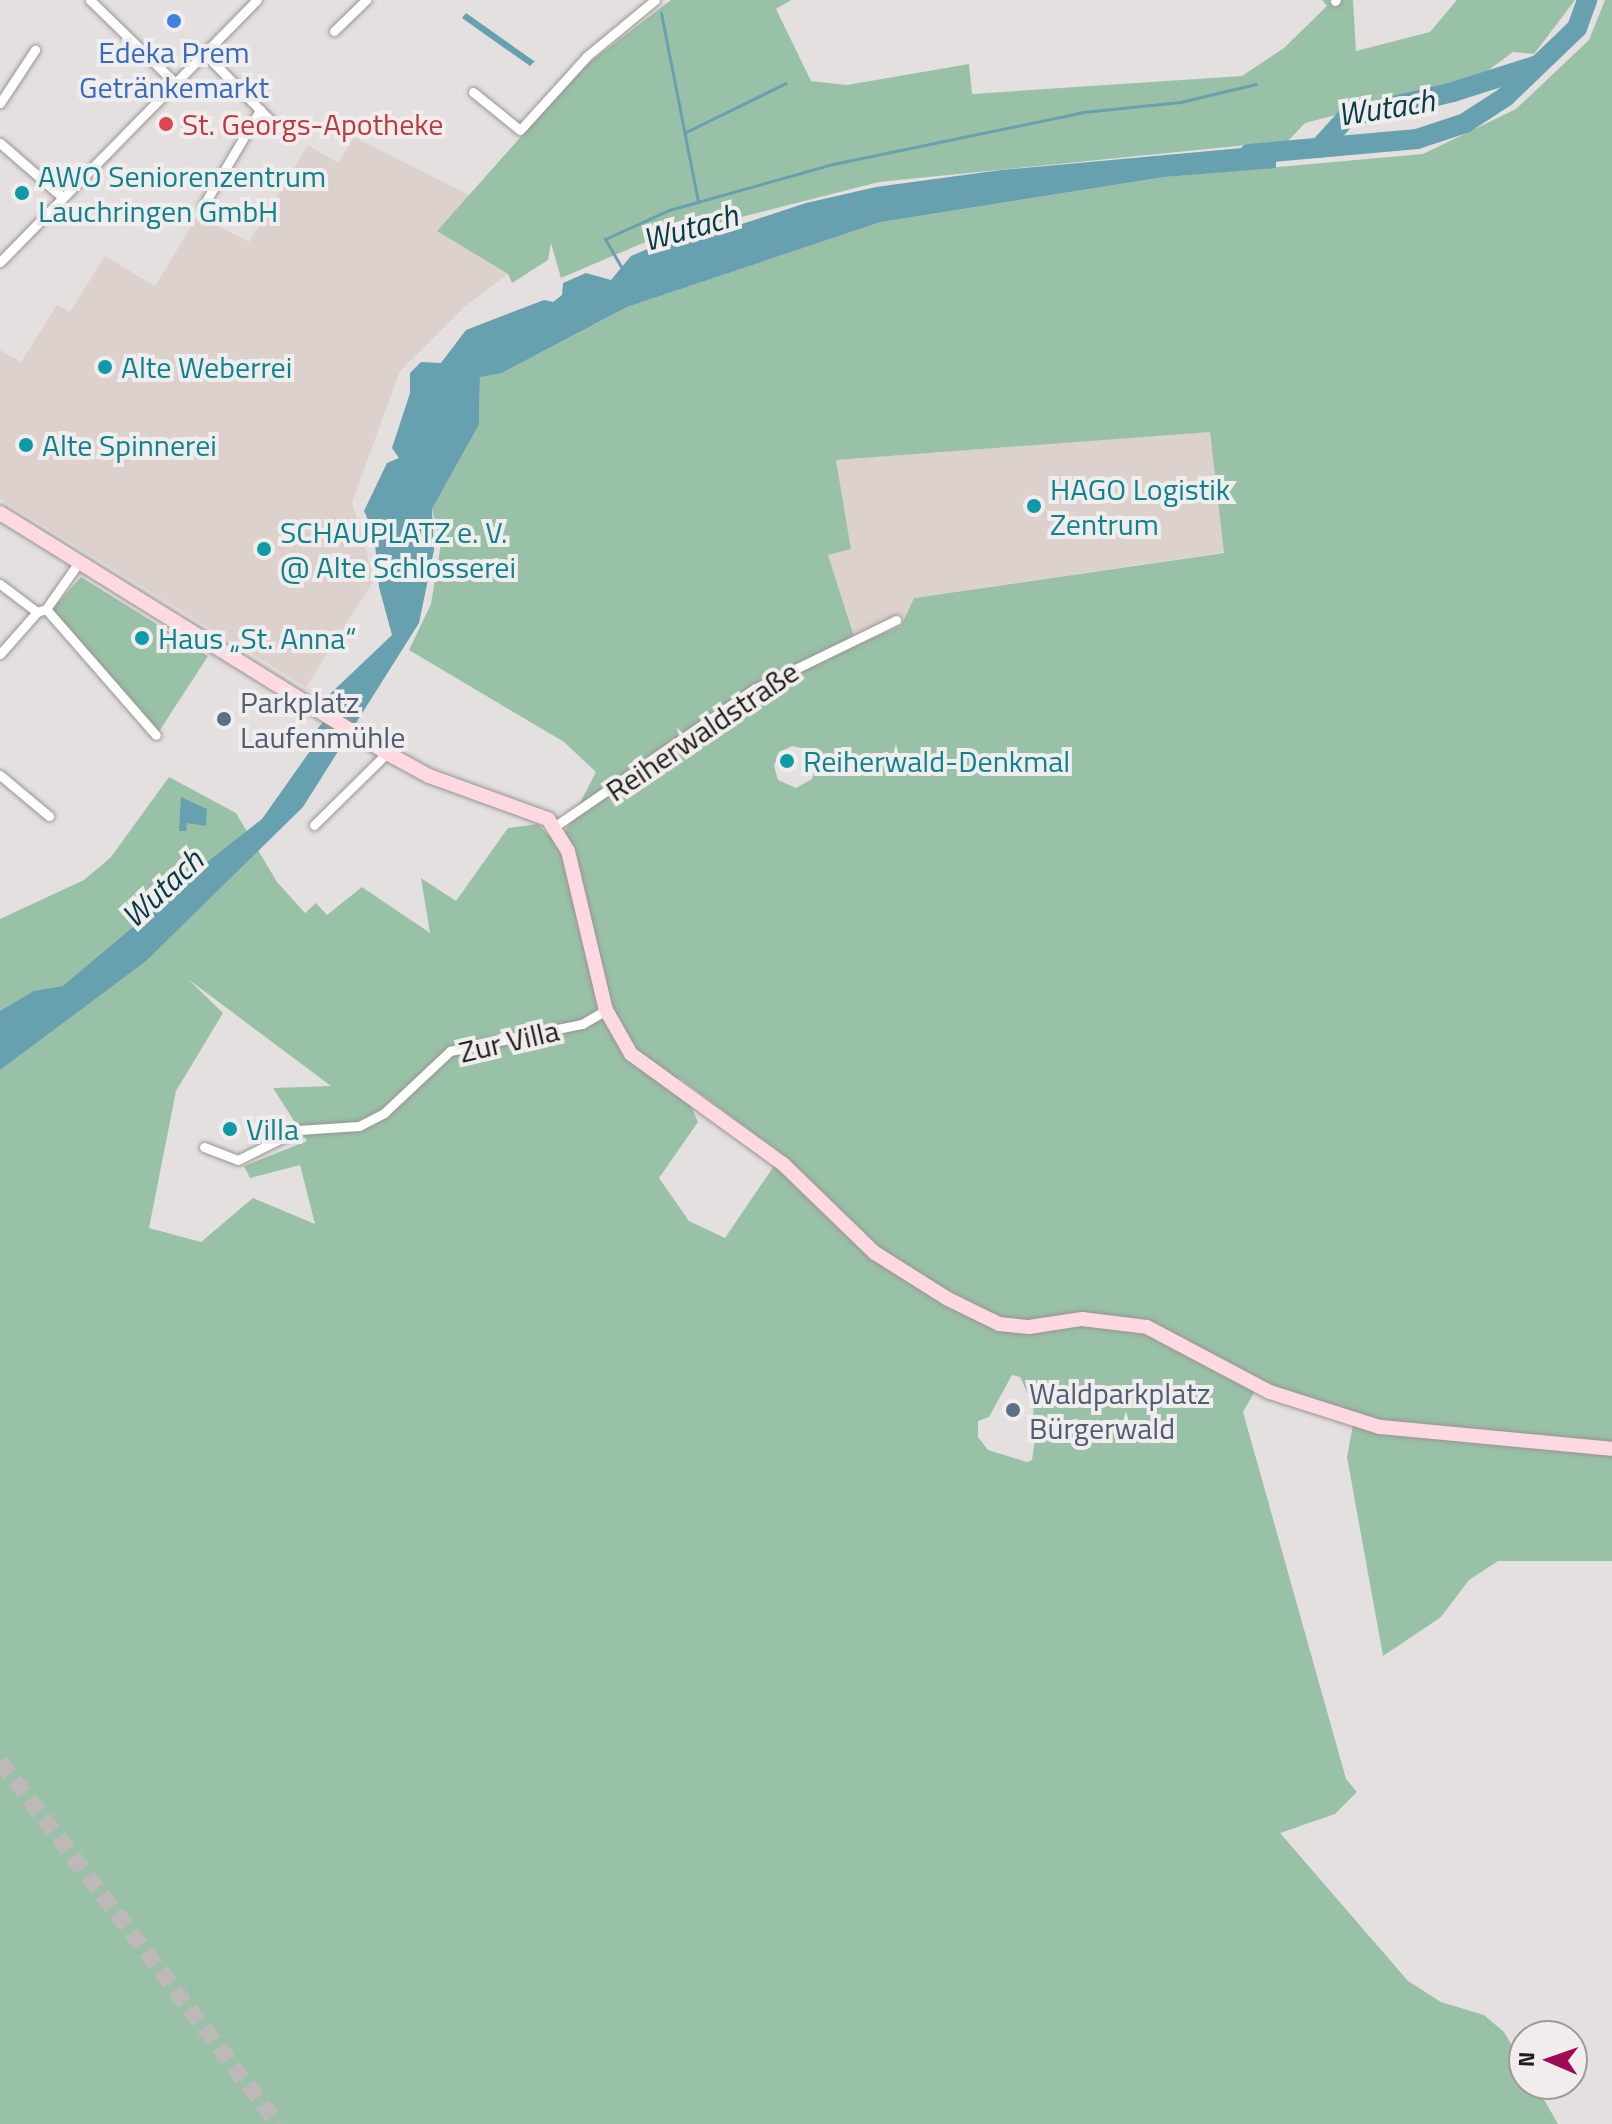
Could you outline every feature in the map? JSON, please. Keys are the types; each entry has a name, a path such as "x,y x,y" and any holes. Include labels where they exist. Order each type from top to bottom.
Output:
{"main road":[{"path":"0,513 387,753 429,776 548,819 568,851 606,1010 631,1054 652,1074 783,1164 875,1253 980,1317 1029,1327 1082,1319 1147,1327 1270,1392 1380,1427 1612,1449"}],"street":[{"path":"90,0 176,84"},
{"path":"0,262 60,195 176,84 257,0"},
{"path":"347,0 356,9"},
{"path":"334,31 366,0"},
{"path":"473,92 520,130 587,56 655,0"},
{"path":"0,103 35,50"},
{"path":"205,54 278,128"},
{"path":"203,206 260,110"},
{"path":"0,143 60,195"},
{"path":"0,654 41,610 79,562"},
{"path":"0,584 41,610 156,735"},
{"name":"Reiherwaldstraße","path":"554,827 754,689 896,620"},
{"path":"314,825 387,753"},
{"path":"0,775 49,816"},
{"name":"Zur Villa","path":"204,1147 238,1160 298,1130 359,1126 384,1113 450,1051 582,1024 606,1010"}],"shaded area":[{"path":"354,137 469,195 437,231 508,274 463,308 400,371 352,502 374,580 306,687 0,499 0,350 21,362 57,305 70,312 105,256 155,286 198,215 249,242 308,145 338,163"},
{"name":"HAGO Logistik Zentrum","path":"1210,431 1225,552 914,598 901,626 858,645 828,555 851,548 836,460"}],"green space":[{"path":"671,0 791,0 776,9 811,81 847,85 969,64 972,94 1242,76 1284,48 1327,6 1322,0 1353,0 1356,51 1430,32 1457,0 1575,0 1534,54 1513,52 1486,72 1434,90 1305,123 1288,141 879,182 650,240 561,278 551,243 548,260 512,283 508,274 437,231 582,68"},
{"path":"1605,0 1612,0 1612,1561 1498,1561 1469,1580 1441,1617 1383,1656 1347,1457 1353,1425 1255,1391 1243,1412 1346,1779 1357,1792 1335,1814 1280,1833 1408,1981 1441,2002 1484,2015 1504,2032 1508,2039 1508,2100 1544,2100 1558,2124 0,2124 0,919 84,880 111,857 169,777 236,813 277,882 305,913 316,903 327,915 362,887 430,933 421,878 456,901 508,828 538,824 558,845 596,772 564,742 409,650 431,604 441,544 432,509 479,425 480,377 490,372 502,373 627,307 881,222 1165,177 1423,154 1516,109 1589,40","holes":["1210,432 1224,553 914,598 901,626 857,645 828,555 851,549 836,460","792,746 806,749 816,767 812,779 796,788 778,780 774,766 779,752","188,979 331,1086 273,1088 307,1141 244,1166 250,1178 300,1165 315,1224 253,1198 201,1242 149,1228 176,1091 223,1013","678,1077 782,1154 725,1238 689,1221 659,1178 698,1122","1012,1375 1020,1377 1033,1405 1035,1439 1032,1460 1027,1462 988,1450 978,1437 978,1421 989,1417"]},
{"path":"81,577 208,656 158,733 52,609"}],"water":[{"path":"466,13 535,61 530,66 462,18"},
{"path":"1276,145 1276,168 1165,177 881,222 627,307 502,373 480,377 479,425 432,509 434,550 419,623 303,807 146,961 0,1070 0,1011 34,991 63,986 152,911 171,876 184,880 262,819 310,751 314,733 331,712 330,694 392,635 379,587 374,533 364,511 387,463 399,458 392,448 410,393 410,373 421,362 441,363 466,330 544,300 553,302 562,295 563,283 586,273 611,280 631,256 652,247 687,242 806,203 876,187 1001,170"},
{"path":"181,797 207,809 206,826 187,823 186,831 179,831"}],"waterway":[{"name":"Wutach","path":"1249,154 1417,139 1465,123 1505,97 1577,28 1587,0"},
{"path":"661,13 698,202"},
{"name":"Wutach","path":"1319,148 1347,117 1453,92 1538,65"},
{"path":"686,132 786,83"},
{"path":"623,270 605,239 669,210 833,164 1083,112 1180,102 1256,84"}],"tunnel":[{"path":"0,1761 278,2124"}],"place":[{"name":"Edeka Prem Getränkemarkt","path":"174,21"},
{"name":"St. Georgs-Apotheke","path":"166,124"},
{"name":"AWO Seniorenzentrum Lauchringen GmbH","path":"22,193"},
{"name":"Alte Weberrei","path":"105,367"},
{"name":"Alte Spinnerei","path":"26,445"},
{"name":"HAGO Logistik Zentrum","path":"1034,506"},
{"name":"SCHAUPLATZ e. V. @ Alte Schlosserei","path":"264,549"},
{"name":"Haus „St. Anna“","path":"142,638"},
{"name":"Parkplatz Laufenmühle","path":"224,719"},
{"name":"Reiherwald-Denkmal","path":"787,761"},
{"name":"Villa","path":"230,1129"},
{"name":"Waldparkplatz Bürgerwald","path":"1013,1410"}]}
